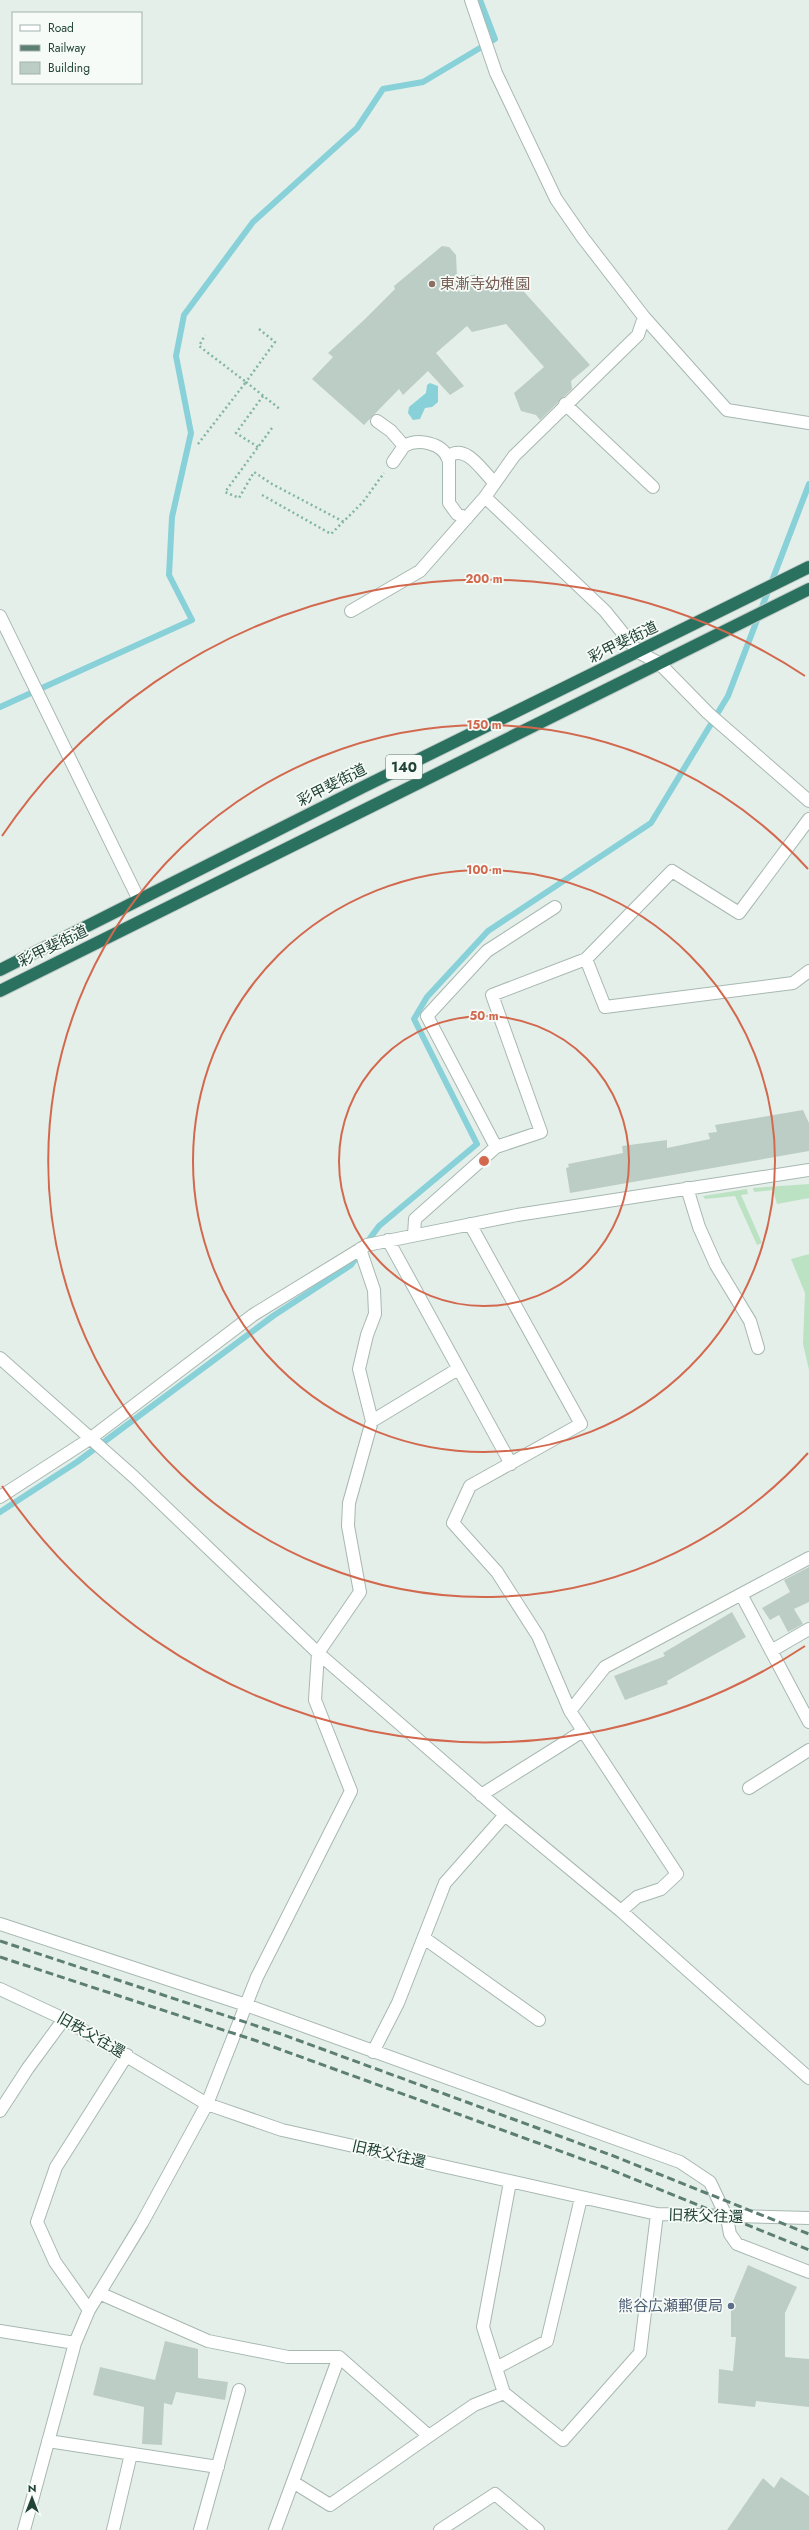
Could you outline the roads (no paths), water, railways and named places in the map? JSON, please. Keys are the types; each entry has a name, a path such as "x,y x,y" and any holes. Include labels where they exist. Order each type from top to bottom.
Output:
{"highway":[{"name":"彩甲斐街道","path":"0,970 361,788 809,567"},
{"name":"彩甲斐街道","path":"0,991 809,589"}],"street":[{"path":"471,0 496,73 556,199 583,238 644,316 727,410 809,424"},
{"path":"351,611 420,571 485,497 514,456 565,404 638,335 644,316"},
{"path":"565,404 653,487"},
{"path":"377,421 390,431 404,446"},
{"path":"393,462 404,446 416,443 431,444 442,449 448,460 450,475 447,488 449,503 457,514 467,518"},
{"path":"448,460 453,453 464,454 471,458 495,483"},
{"path":"485,497 605,611 638,652 658,663 708,713 809,801"},
{"path":"0,616 139,900"},
{"path":"414,1235 415,1219 496,1147 541,1132 492,995 586,959 672,871 739,914 809,819"},
{"path":"496,1147 427,1016 487,951 555,907"},
{"path":"586,959 605,1007 793,982 809,971"},
{"path":"0,1497 91,1438 253,1315 364,1247 388,1240 470,1224 687,1188 809,1170"},
{"path":"687,1188 704,1240 716,1265 750,1321 758,1348"},
{"path":"470,1224 580,1424 470,1486 453,1523 497,1572 538,1636 570,1711 677,1874 661,1889 637,1897 621,1912"},
{"path":"388,1240 511,1464"},
{"path":"24,2530 75,2343 89,2310 142,2223 207,2104 257,1977 351,1791 315,1700 318,1653 360,1592 348,1526 349,1503 372,1421 359,1369 367,1334 375,1314 374,1290 364,1247"},
{"path":"0,1358 91,1438 318,1653 481,1795 621,1912 809,2078"},
{"path":"372,1421 458,1369"},
{"path":"570,1711 605,1667 742,1596 809,1558"},
{"path":"742,1596 809,1722"},
{"path":"771,1651 809,1629"},
{"path":"481,1795 583,1731"},
{"path":"748,1788 809,1750"},
{"path":"373,2052 398,2003 445,1883 505,1815"},
{"path":"0,1924 246,2005 680,2162 710,2182 727,2218 730,2234 737,2244 809,2272"},
{"path":"424,1938 539,2020"},
{"name":"旧秩父往還","path":"0,1988 64,2019 127,2055 207,2104 282,2130 580,2198 657,2214 727,2218 809,2218"},
{"path":"0,2111 28,2068 64,2019"},
{"path":"89,2310 54,2262 37,2222 56,2167 127,2055"},
{"path":"510,2182 483,2327 504,2393 563,2440 640,2353 657,2214"},
{"path":"496,2368 547,2341 580,2198"},
{"path":"99,2293 208,2341 288,2357 339,2357 429,2436"},
{"path":"0,2331 75,2343"},
{"path":"275,2530 339,2357"},
{"path":"200,2530 239,2390"},
{"path":"293,2482 330,2505 474,2405 504,2393"},
{"path":"48,2441 218,2467"},
{"path":"113,2530 131,2454"},
{"path":"440,2530 495,2494 538,2530"}],"water":[{"path":"430,383 438,386 438,402 432,407 425,408 420,419 413,420 408,413 409,407 426,393 427,385"}],"waterway":[{"path":"0,707 192,620 169,575 172,517 191,433 176,356 184,315 253,222 357,128 383,89 423,82 495,39 480,0"},
{"path":"365,1245 379,1226 477,1144 414,1019 427,997 488,931 651,823 728,696 809,484"},
{"path":"0,1512 77,1462 273,1316 351,1265 359,1254"}],"railway":[{"path":"0,1941 281,2034 611,2155 809,2234"},
{"path":"0,1957 257,2041 604,2167 809,2250"}],"place":[{"name":"東漸寺幼稚園","path":"432,284"},
{"name":"熊谷広瀬郵便局","path":"731,2306"}]}
